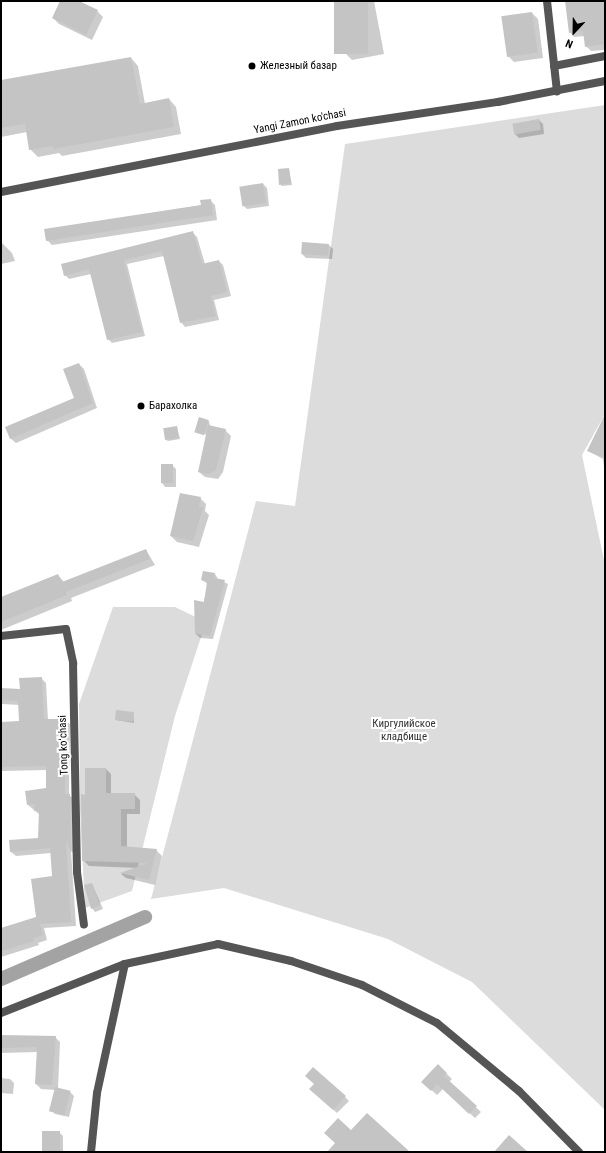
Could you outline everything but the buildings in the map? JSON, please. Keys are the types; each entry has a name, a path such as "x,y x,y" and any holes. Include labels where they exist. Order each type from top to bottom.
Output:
{"street":[{"path":"547,1 556,91"},
{"path":"554,66 605,56"},
{"name":"Yangi Zamon ko'chasi","path":"1,192 337,126 556,91 605,81"},
{"name":"Tong koʻchasi","path":"1,636 66,629 73,663 77,872 84,925"},
{"path":"1,1014 125,964 218,944 291,961 362,984 437,1023 519,1091 579,1152"},
{"path":"91,1152 97,1093 125,964"}],"green space":[{"name":"Киргулийское кладбище","path":"605,105 605,414 582,455 605,565 605,1110 472,982 388,939 224,888 151,899 256,501 295,506 345,144"},
{"path":"113,607 175,607 206,622 175,716 132,891 85,908 80,810 79,704"}],"waterway":[{"path":"1,979 145,917"}],"place":[{"name":"Железный базар","path":"252,66"},
{"name":"Барахолка","path":"141,406"}]}
